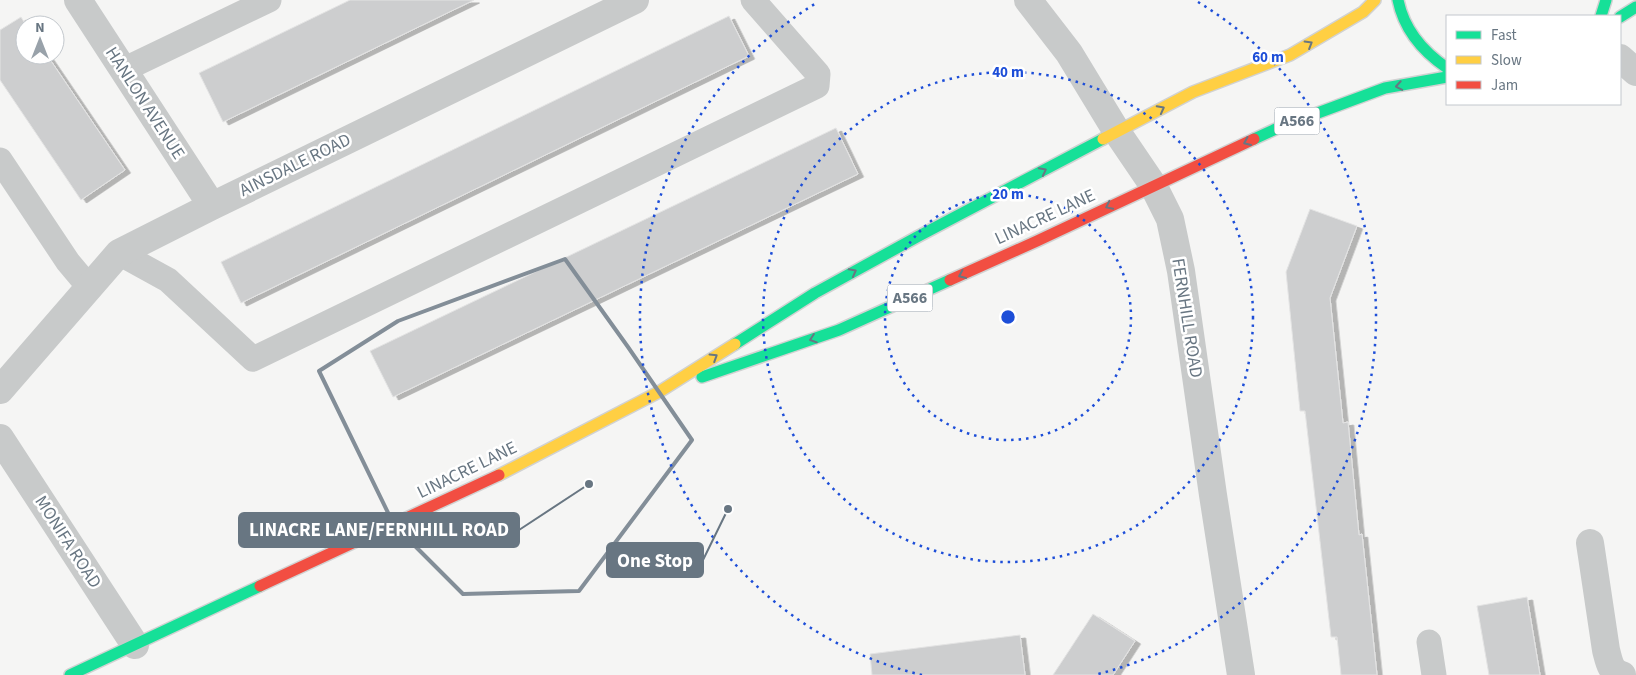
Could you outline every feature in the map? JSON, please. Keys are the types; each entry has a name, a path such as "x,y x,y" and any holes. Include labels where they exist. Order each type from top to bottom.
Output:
{"main road":[{"name":"LINACRE LANE","path":"70,675 491,479 658,392 816,292 1193,92 1290,55 1363,12 1375,0"},
{"path":"1398,0 1409,30 1418,44 1434,60 1446,67"},
{"path":"1601,15 1606,0"},
{"path":"1621,16 1636,7"},
{"name":"LINACRE LANE","path":"658,392 840,330 1037,241 1280,127 1385,88 1446,77"}],"street":[{"name":"HANLON AVENUE","path":"78,0 212,206"},
{"name":"AINSDALE ROAD","path":"0,390 119,253 636,0"},
{"name":"FERNHILL ROAD","path":"1028,0 1069,53 1153,185 1170,219 1181,271 1213,495 1242,675"},
{"path":"1621,59 1636,72"},
{"name":"MONIFA ROAD","path":"0,438 135,645"},
{"path":"1590,542 1606,650 1610,666 1617,675"}],"lane":[{"path":"123,70 270,0"},
{"path":"119,253 168,280 253,360 818,86 818,74 753,0"},
{"path":"0,160 68,262 90,287"},
{"path":"1429,642 1434,675"}],"highlighted area":[{"path":"565,259 692,440 579,591 463,594 394,525 319,371 398,321"}],"building":[{"path":"350,0 474,0 223,122 199,73"},
{"path":"729,16 749,56 241,303 221,262"},
{"path":"15,21 15,65 54,65 125,170 81,200 0,80 0,30"},
{"path":"836,128 858,174 393,397 370,351"},
{"path":"1310,209 1357,226 1330,298 1343,423 1348,422 1359,535 1362,534 1377,675 1341,675 1337,637 1331,637 1305,411 1300,411 1286,272"},
{"path":"1527,597 1540,675 1489,675 1477,606"},
{"path":"1093,614 1135,641 1113,675 1053,675"},
{"path":"1020,635 1025,675 872,675 870,654"}],"traffic: fast":[{"path":"1398,0 1405,21 1415,39 1446,67"},
{"path":"1601,15 1606,0"},
{"path":"1621,16 1636,7"},
{"path":"1254,139 1280,127 1385,88 1446,77"},
{"path":"735,344 815,293 1103,139"},
{"path":"702,377 839,330 950,280"},
{"path":"70,675 260,586"}],"traffic: slow":[{"path":"1103,139 1193,92 1290,55 1363,12 1375,0"},
{"path":"499,475 659,392 735,344"}],"traffic: jam":[{"path":"950,280 1254,139"},
{"path":"260,586 499,475"}],"place":[{"name":"LINACRE LANE/FERNHILL ROAD","path":"589,484"},
{"name":"One Stop","path":"728,509"}]}
